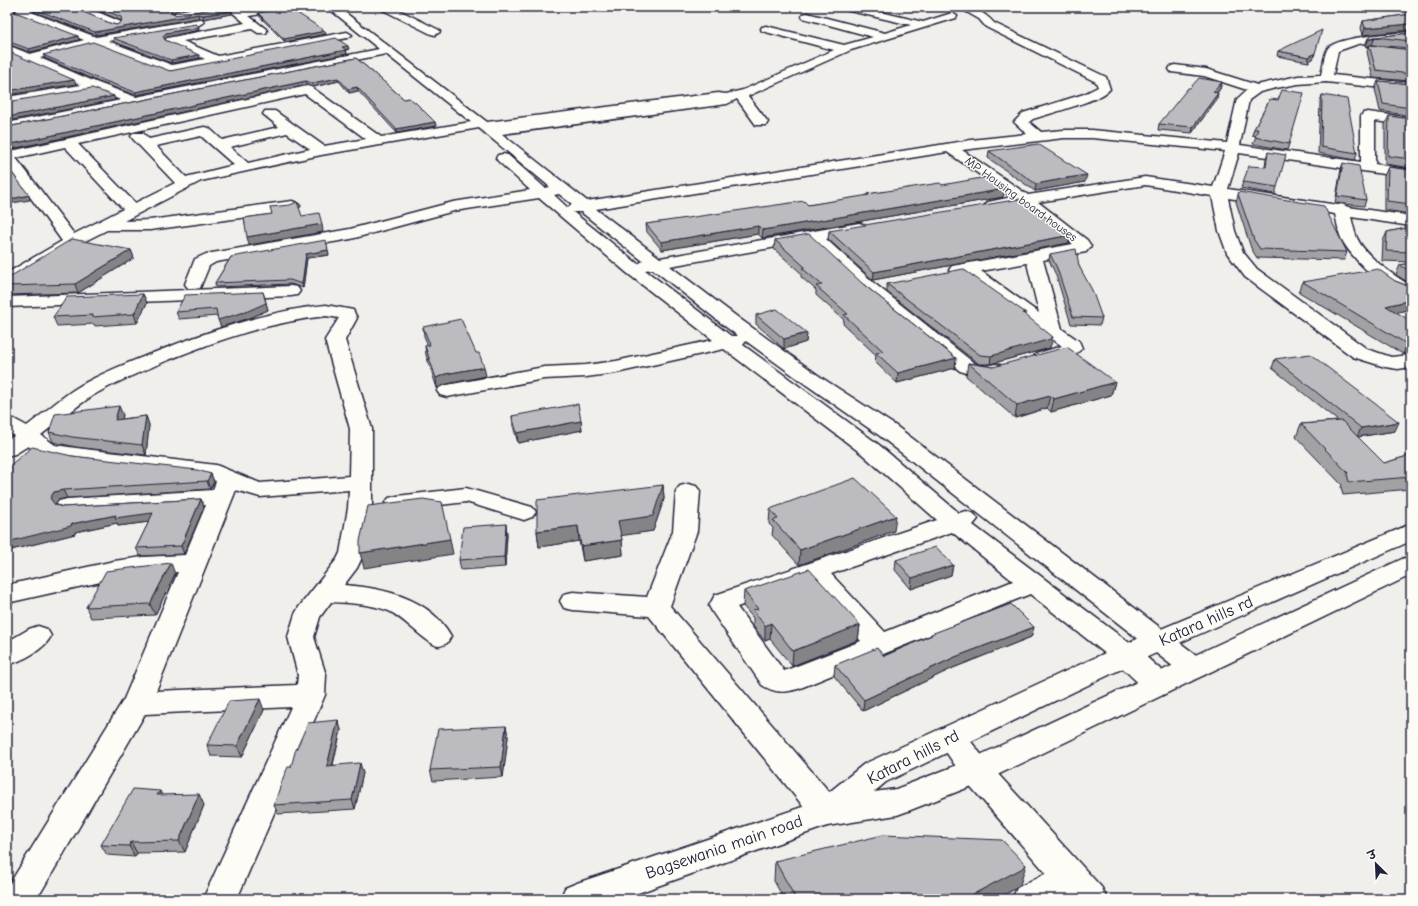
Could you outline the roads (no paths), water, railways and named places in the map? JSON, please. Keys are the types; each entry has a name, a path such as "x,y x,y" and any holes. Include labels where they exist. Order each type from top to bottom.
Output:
{"street":[{"path":"36,7 21,12 171,69 348,35"},
{"path":"168,15 186,9 219,7"},
{"path":"231,7 284,47"},
{"path":"241,14 286,7"},
{"path":"845,7 922,25"},
{"path":"867,12 880,7"},
{"path":"963,7 983,17 990,25 1102,80 1104,89 1088,97 1028,116 1021,122 1037,136"},
{"path":"74,31 121,23 82,9"},
{"path":"186,9 209,33"},
{"path":"326,9 354,23 564,189 577,212 632,268 728,343 870,449 955,523 1126,655 1158,684"},
{"path":"326,9 348,35 374,53 484,142"},
{"path":"385,12 398,14 436,32"},
{"path":"807,16 883,36"},
{"path":"9,276 71,242 196,178 321,151 467,127 486,127 741,95 844,49 952,16"},
{"path":"354,23 370,20"},
{"path":"30,57 95,40 199,22"},
{"path":"217,60 171,40 254,25"},
{"path":"766,29 844,49"},
{"path":"1326,78 1333,49 1341,45 1411,35"},
{"path":"1341,45 1380,50"},
{"path":"7,48 94,86 134,101"},
{"path":"7,127 389,50"},
{"path":"1175,69 1206,72 1256,89"},
{"path":"1411,87 1326,78 1298,80 1256,89 1243,99 1232,150 1219,192 1227,231 1235,253 1252,273 1275,292 1360,353 1374,359 1387,362 1403,363 1411,361"},
{"path":"235,81 259,100"},
{"path":"7,101 94,86"},
{"path":"71,242 13,171 7,156 308,90 379,142"},
{"path":"741,95 761,122"},
{"path":"270,114 321,151"},
{"path":"190,116 204,131 244,167"},
{"path":"1368,168 1368,116 1411,122"},
{"path":"130,128 184,183"},
{"path":"219,145 290,128"},
{"path":"146,144 204,131"},
{"path":"577,212 1037,136 1092,134 1141,138 1411,174"},
{"path":"953,150 1042,140 1072,139 1149,142 1232,150 1411,181"},
{"path":"68,142 133,210"},
{"name":"MP Housing board houses","path":"945,273 1080,248 1083,245 1026,200 953,150"},
{"path":"496,152 544,193 577,212 656,263 752,337 888,430 1194,668"},
{"path":"978,208 1133,182 1159,182 1411,221"},
{"path":"194,284 201,263 212,258 351,234 449,208 564,189"},
{"path":"104,225 150,225 292,206"},
{"path":"1342,210 1350,239 1362,255 1376,268 1411,293"},
{"path":"632,268 876,225"},
{"path":"813,235 869,288 967,367 985,372 1070,350 1072,348 1070,343 968,268"},
{"path":"1034,257 1053,331"},
{"path":"869,288 892,283"},
{"path":"7,302 291,290"},
{"path":"7,449 28,435 74,399 93,387 150,361 225,332 273,318 295,314 336,311 347,314 348,318 335,340 360,429 360,508 352,553 348,562 308,614 301,637 312,675 311,695 220,899"},
{"path":"447,391 544,373 586,371 616,367 752,337"},
{"path":"7,423 28,435 41,446 49,450 216,472 225,487"},
{"path":"67,506 225,487 260,490 361,482"},
{"path":"19,899 137,703 225,487"},
{"path":"656,607 685,531 688,491"},
{"path":"360,508 466,496 483,499 524,512"},
{"path":"989,510 955,523 728,600 724,602 722,606 772,677 780,682 788,681 1033,583"},
{"name":"Katara hills rd","path":"827,812 875,773 1126,655 1411,532"},
{"path":"7,594 114,570 194,562"},
{"name":"Katara hills rd","path":"827,812 897,802 976,771 1411,565"},
{"path":"813,571 880,644"},
{"path":"325,593 359,594 400,605 424,621 438,636"},
{"path":"573,601 656,607 827,812"},
{"path":"7,655 38,636"},
{"path":"137,703 311,695"},
{"path":"951,737 976,771 1081,888 1029,899"},
{"name":"Bagsewania main road","path":"577,899 827,812"}]}
